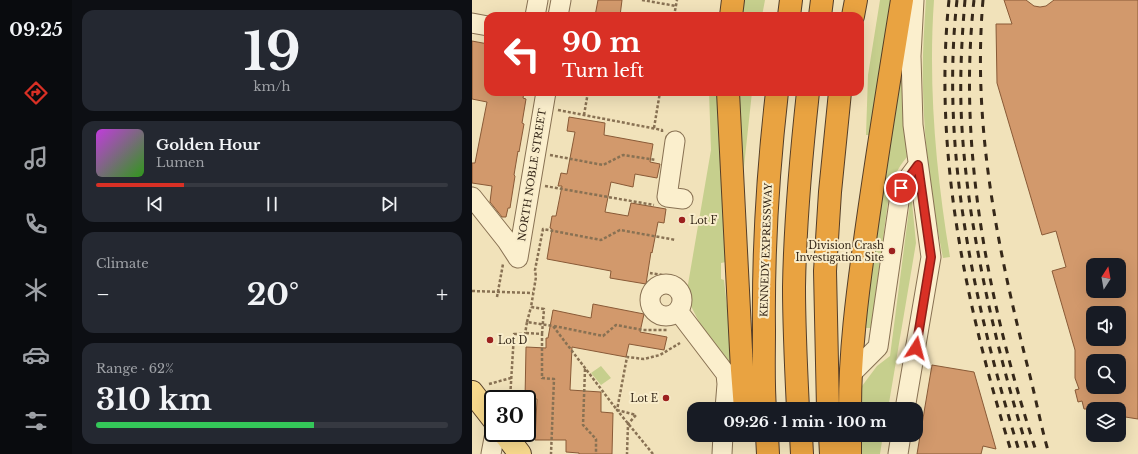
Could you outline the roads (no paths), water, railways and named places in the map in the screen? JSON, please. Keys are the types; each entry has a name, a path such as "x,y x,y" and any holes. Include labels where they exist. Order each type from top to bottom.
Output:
{"highway":[{"path":"732,12 733,0"},
{"path":"790,12 791,0"},
{"path":"820,12 822,0"},
{"path":"854,12 856,0"},
{"path":"850,402 856,308 902,0"},
{"path":"728,96 741,347 745,402"},
{"name":"KENNEDY EXPRESSWAY","path":"765,402 764,297 766,221 777,96"},
{"path":"798,402 794,287 798,195 808,96"},
{"path":"828,402 826,271 830,192 840,96"},
{"path":"801,442 802,454"},
{"path":"830,442 831,454"},
{"path":"850,442 850,454"}],"main road":[{"path":"480,388 484,398"},
{"path":"511,442 520,454"}],"street":[{"path":"536,12 538,0"},
{"path":"559,12 561,0"},
{"path":"906,402 931,257 913,125 911,56 914,0"},
{"path":"472,23 484,25"},
{"name":"NORTH NOBLE STREET","path":"472,197 507,241 518,258 544,100"},
{"path":"668,140 667,197 683,200"},
{"path":"851,374 878,347 901,188 918,165"},
{"path":"678,311 726,374 726,402"},
{"path":"491,454 493,442"},
{"path":"722,454 723,442"},
{"path":"898,454 900,442"}],"railway":[{"path":"949,0 945,58 946,115 950,173 957,230 980,343 1012,454"},
{"path":"957,0 953,58 953,115 965,230 989,343 1020,454"},
{"path":"965,0 961,106 964,159 971,212 982,273 996,334 1011,394 1029,454"},
{"path":"974,0 970,57 970,115 974,172 982,230 992,287 1005,344 1037,454"},
{"path":"983,0 981,94 990,188 1007,281 1049,454"}],"place":[{"name":"Lot F","path":"682,220"},
{"name":"Division Crash Investigation Site","path":"892,251"},
{"name":"Lot D","path":"490,340"},
{"name":"Lot E","path":"666,398"}]}
